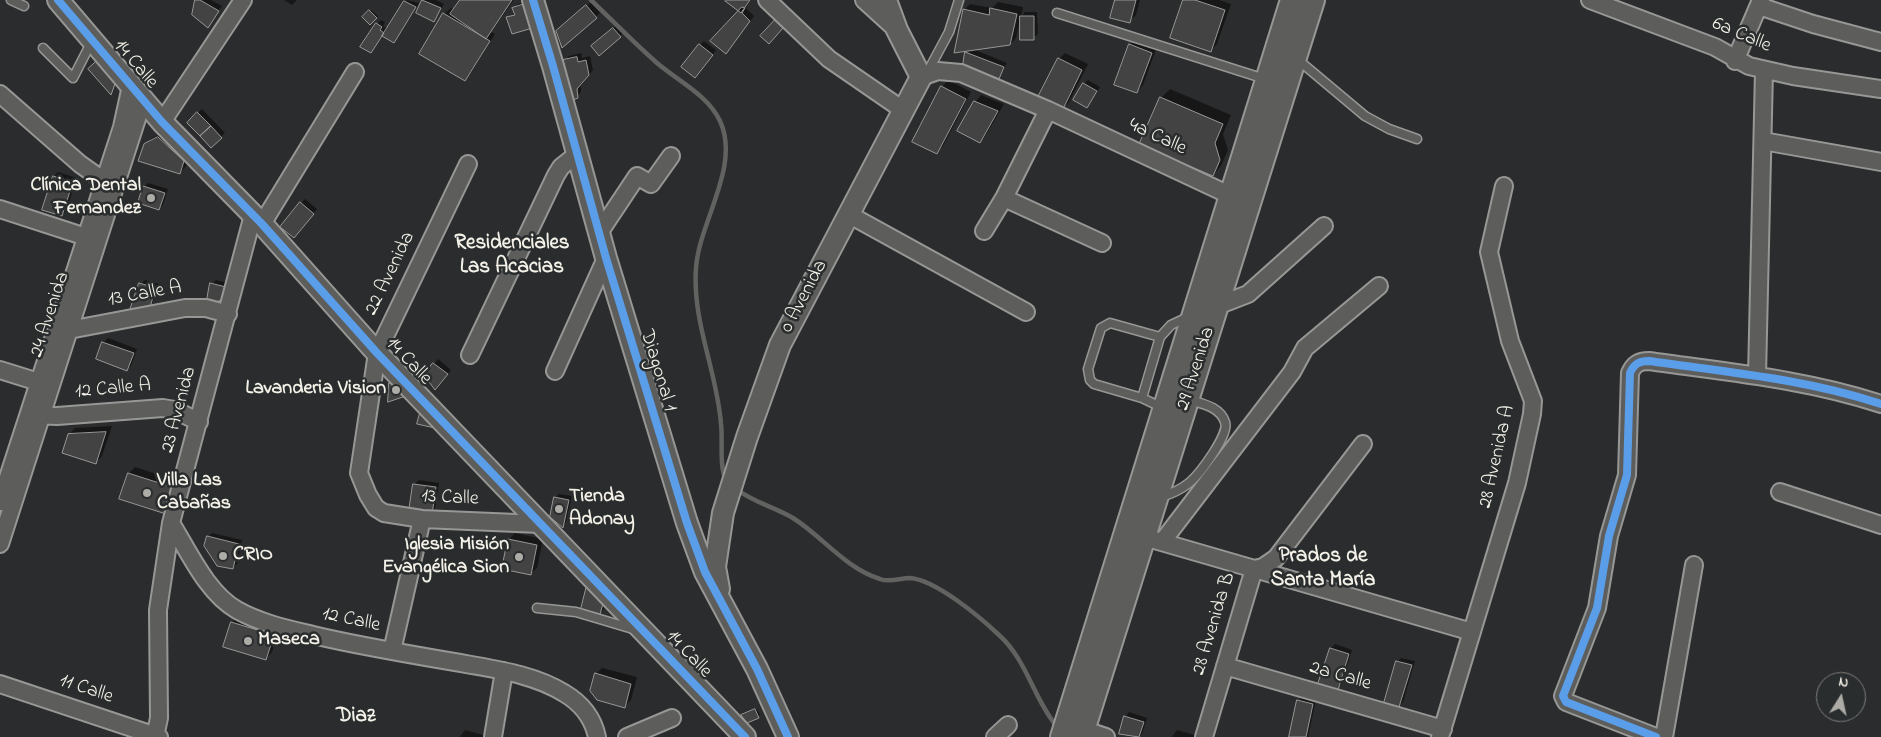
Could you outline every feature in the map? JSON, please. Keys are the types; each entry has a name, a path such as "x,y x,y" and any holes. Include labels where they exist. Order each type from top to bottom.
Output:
{"main road":[{"name":"29 Avenida","path":"1073,732 1165,408 1194,314 1240,200 1277,82 1292,0"},
{"name":"29 Avenida","path":"1277,82 1295,57 1313,0"},
{"name":"29 Avenida","path":"1073,732 1153,539 1156,498 1217,306 1240,200"}],"street":[{"name":"14 Calle","path":"58,0 162,122 257,220 377,353 745,737"},
{"path":"162,122 243,0"},
{"name":"Diagonal 1","path":"533,0 606,258 687,523 705,572 757,669 788,737"},
{"path":"767,0 829,59 903,110"},
{"path":"864,0 898,30"},
{"path":"886,0 898,30 924,75"},
{"name":"6a Calle","path":"1590,0 1715,47 1735,61 1764,71 1881,90"},
{"path":"1735,61 1760,3 1813,24 1881,42"},
{"name":"4a Calle","path":"924,75 948,71 961,73 1048,110 1240,200"},
{"path":"1757,376 1758,234 1764,71"},
{"name":"23 Avenida","path":"156,737 159,718 158,610 171,523 228,314 257,220 355,72"},
{"name":"0 Avenida","path":"727,612 719,591 715,567 723,513 783,339 903,110 924,75"},
{"name":"24 Avenida","path":"1,537 86,237 122,127 137,93"},
{"name":"24 Avenida","path":"44,384 69,330 137,93"},
{"path":"0,94 80,164 104,181"},
{"path":"984,231 1004,198 1048,110"},
{"path":"1762,141 1881,162"},
{"path":"470,355 556,175 565,163 576,155"},
{"path":"599,233 637,176 651,184 671,156"},
{"name":"22 Avenida","path":"368,495 361,477 360,466 377,353 468,164"},
{"name":"28 Avenida A","path":"1441,733 1517,483 1533,408 1533,401 1510,341 1489,252 1504,186"},
{"path":"1004,198 1102,243"},
{"path":"0,209 86,237"},
{"path":"848,214 1026,312"},
{"path":"1217,306 1248,294 1324,226"},
{"path":"555,371 606,258"},
{"path":"1379,286 1305,348 1292,372 1153,539 1472,632"},
{"name":"13 Calle A","path":"69,330 185,308 206,308 228,314"},
{"path":"1656,737 1566,702 1563,696 1597,608 1609,536 1627,475 1630,373 1636,363 1649,361 1757,376 1826,389 1881,404"},
{"path":"0,370 44,384"},
{"name":"12 Calle A","path":"35,415 163,408 175,410 199,422"},
{"name":"24 Avenida","path":"0,502 35,415"},
{"name":"28 Avenida B","path":"1204,737 1254,569 1263,567 1276,558 1362,444"},
{"path":"1780,492 1881,525"},
{"name":"13 Calle","path":"368,495 380,511 422,519 540,524"},
{"path":"392,651 422,519"},
{"name":"12 Calle","path":"171,523 213,589 237,610 294,630 392,651 504,671 536,680 565,693 590,717 597,737"},
{"path":"1664,737 1694,565"},
{"name":"2a Calle","path":"1224,666 1441,733"},
{"path":"493,737 504,671"},
{"name":"11 Calle","path":"0,684 156,737"},
{"path":"627,737 672,718"},
{"path":"995,737 1008,725"},
{"path":"1073,732 1106,737"}],"lane":[{"path":"11,0 24,6"},
{"path":"924,75 949,32 959,0"},
{"path":"1057,13 1277,82"},
{"path":"43,48 73,78 93,40"},
{"path":"1295,57 1365,116 1383,126 1417,139"},
{"path":"1142,398 1160,337 1171,325 1194,314"},
{"path":"1160,337 1110,323 1105,325 1101,328 1088,369 1090,380 1094,384 1142,398 1165,408"},
{"path":"1156,498 1169,495 1189,483 1225,435 1226,422 1218,411 1187,399"},
{"path":"537,608 576,612 612,621 645,633"}],"building":[{"path":"195,0 200,0 219,11 208,28 192,15"},
{"path":"422,0 441,8 434,22 416,13"},
{"path":"460,0 512,0 486,39 450,14"},
{"path":"726,0 750,0 741,13"},
{"path":"1115,0 1136,0 1130,23 1110,18"},
{"path":"1183,0 1195,0 1225,10 1211,52 1170,38"},
{"path":"404,1 416,7 394,43 382,36"},
{"path":"528,3 536,27 512,34 506,17 515,15 512,8"},
{"path":"586,5 597,18 562,48 556,31"},
{"path":"742,7 745,8 742,13 750,21 726,54 710,41"},
{"path":"990,8 1017,14 1010,45 954,53 963,9 989,15"},
{"path":"369,10 377,18 370,25 362,17"},
{"path":"443,13 490,41 465,81 419,54"},
{"path":"1020,16 1034,16 1034,40 1020,40"},
{"path":"775,20 783,28 769,44 760,36"},
{"path":"376,23 382,27 380,30 384,33 371,53 360,47"},
{"path":"613,28 621,37 599,56 591,46"},
{"path":"699,44 713,55 695,78 681,67"},
{"path":"1129,44 1152,53 1137,93 1114,85"},
{"path":"965,52 1004,67 999,79 963,65"},
{"path":"577,57 578,62 586,60 589,75 577,89 578,98 573,100 563,60"},
{"path":"1058,58 1082,70 1063,109 1038,97"},
{"path":"98,60 116,81 111,95 88,69"},
{"path":"1083,83 1097,91 1087,108 1073,100"},
{"path":"941,86 966,99 937,154 912,142"},
{"path":"1160,97 1223,124 1215,143 1220,160 1213,176 1139,145"},
{"path":"974,101 998,111 980,143 957,131"},
{"path":"197,112 211,126 200,136 187,123"},
{"path":"211,126 222,138 211,148 200,136"},
{"path":"158,137 184,161 180,174 138,161 144,144"},
{"path":"53,176 73,182 62,216 42,210"},
{"name":"Clínica Dental Fernandez","path":"143,186 165,193 159,210 138,203"},
{"path":"300,202 314,214 294,238 280,227"},
{"path":"139,283 156,288 150,307 130,310"},
{"path":"210,283 226,287 224,298 217,302 207,300"},
{"path":"102,342 134,353 127,371 96,359"},
{"path":"433,363 448,374 435,390 424,375"},
{"name":"Lavanderia Vision","path":"389,383 396,384 409,395 388,402"},
{"path":"421,409 435,428 417,424"},
{"path":"106,432 96,464 62,453 68,434"},
{"name":"Villa Las Cabañas","path":"128,473 175,488 166,514 119,499"},
{"path":"413,484 436,487 432,515 409,511"},
{"name":"Tienda Adonay","path":"554,497 569,500 563,528 550,517"},
{"name":"CRIO","path":"207,536 239,544 233,569 217,566 204,546"},
{"name":"Iglesia Misión Evangélica Sion","path":"508,539 537,545 531,575 502,569"},
{"path":"587,585 605,597 600,614 581,609"},
{"name":"Maseca","path":"231,622 274,635 266,660 223,647"},
{"path":"1330,648 1349,654 1338,690 1318,684"},
{"path":"1396,661 1412,665 1399,707 1384,703"},
{"path":"595,673 631,684 625,708 597,700 590,691"},
{"path":"1297,700 1313,704 1306,737 1289,737"},
{"path":"755,709 759,718 747,723 741,715"},
{"path":"1124,716 1144,722 1139,737 1119,734"}],"waterway":[{"path":"591,0 657,63 692,89 708,104 720,121 725,138 726,156 717,194 699,250 696,268 696,288 701,327 719,404 723,468 726,480"},
{"path":"736,489 793,518 845,560 867,574 884,580 910,578 921,580 957,600 991,627 1009,645 1058,728"}],"cycle path":[{"path":"58,0 162,122 262,224 377,353 745,737"},
{"path":"533,0 606,258 687,523 705,572 757,669 788,737"},
{"path":"1656,737 1566,702 1563,696 1597,608 1609,536 1627,475 1630,373 1633,367 1640,362 1649,361 1736,373 1824,388 1881,404"}],"place":[{"name":"Clínica Dental Fernandez","path":"151,198"},
{"name":"Lavanderia Vision","path":"396,390"},
{"name":"Villa Las Cabañas","path":"147,493"},
{"name":"Tienda Adonay","path":"559,509"},
{"name":"CRIO","path":"223,556"},
{"name":"Iglesia Misión Evangélica Sion","path":"519,557"},
{"name":"Maseca","path":"248,641"}],"district":[{"name":"Residenciales Las Acacias","path":"512,257"},
{"name":"Prados de Santa María","path":"1323,570"},
{"name":"Diaz","path":"356,718"}]}
